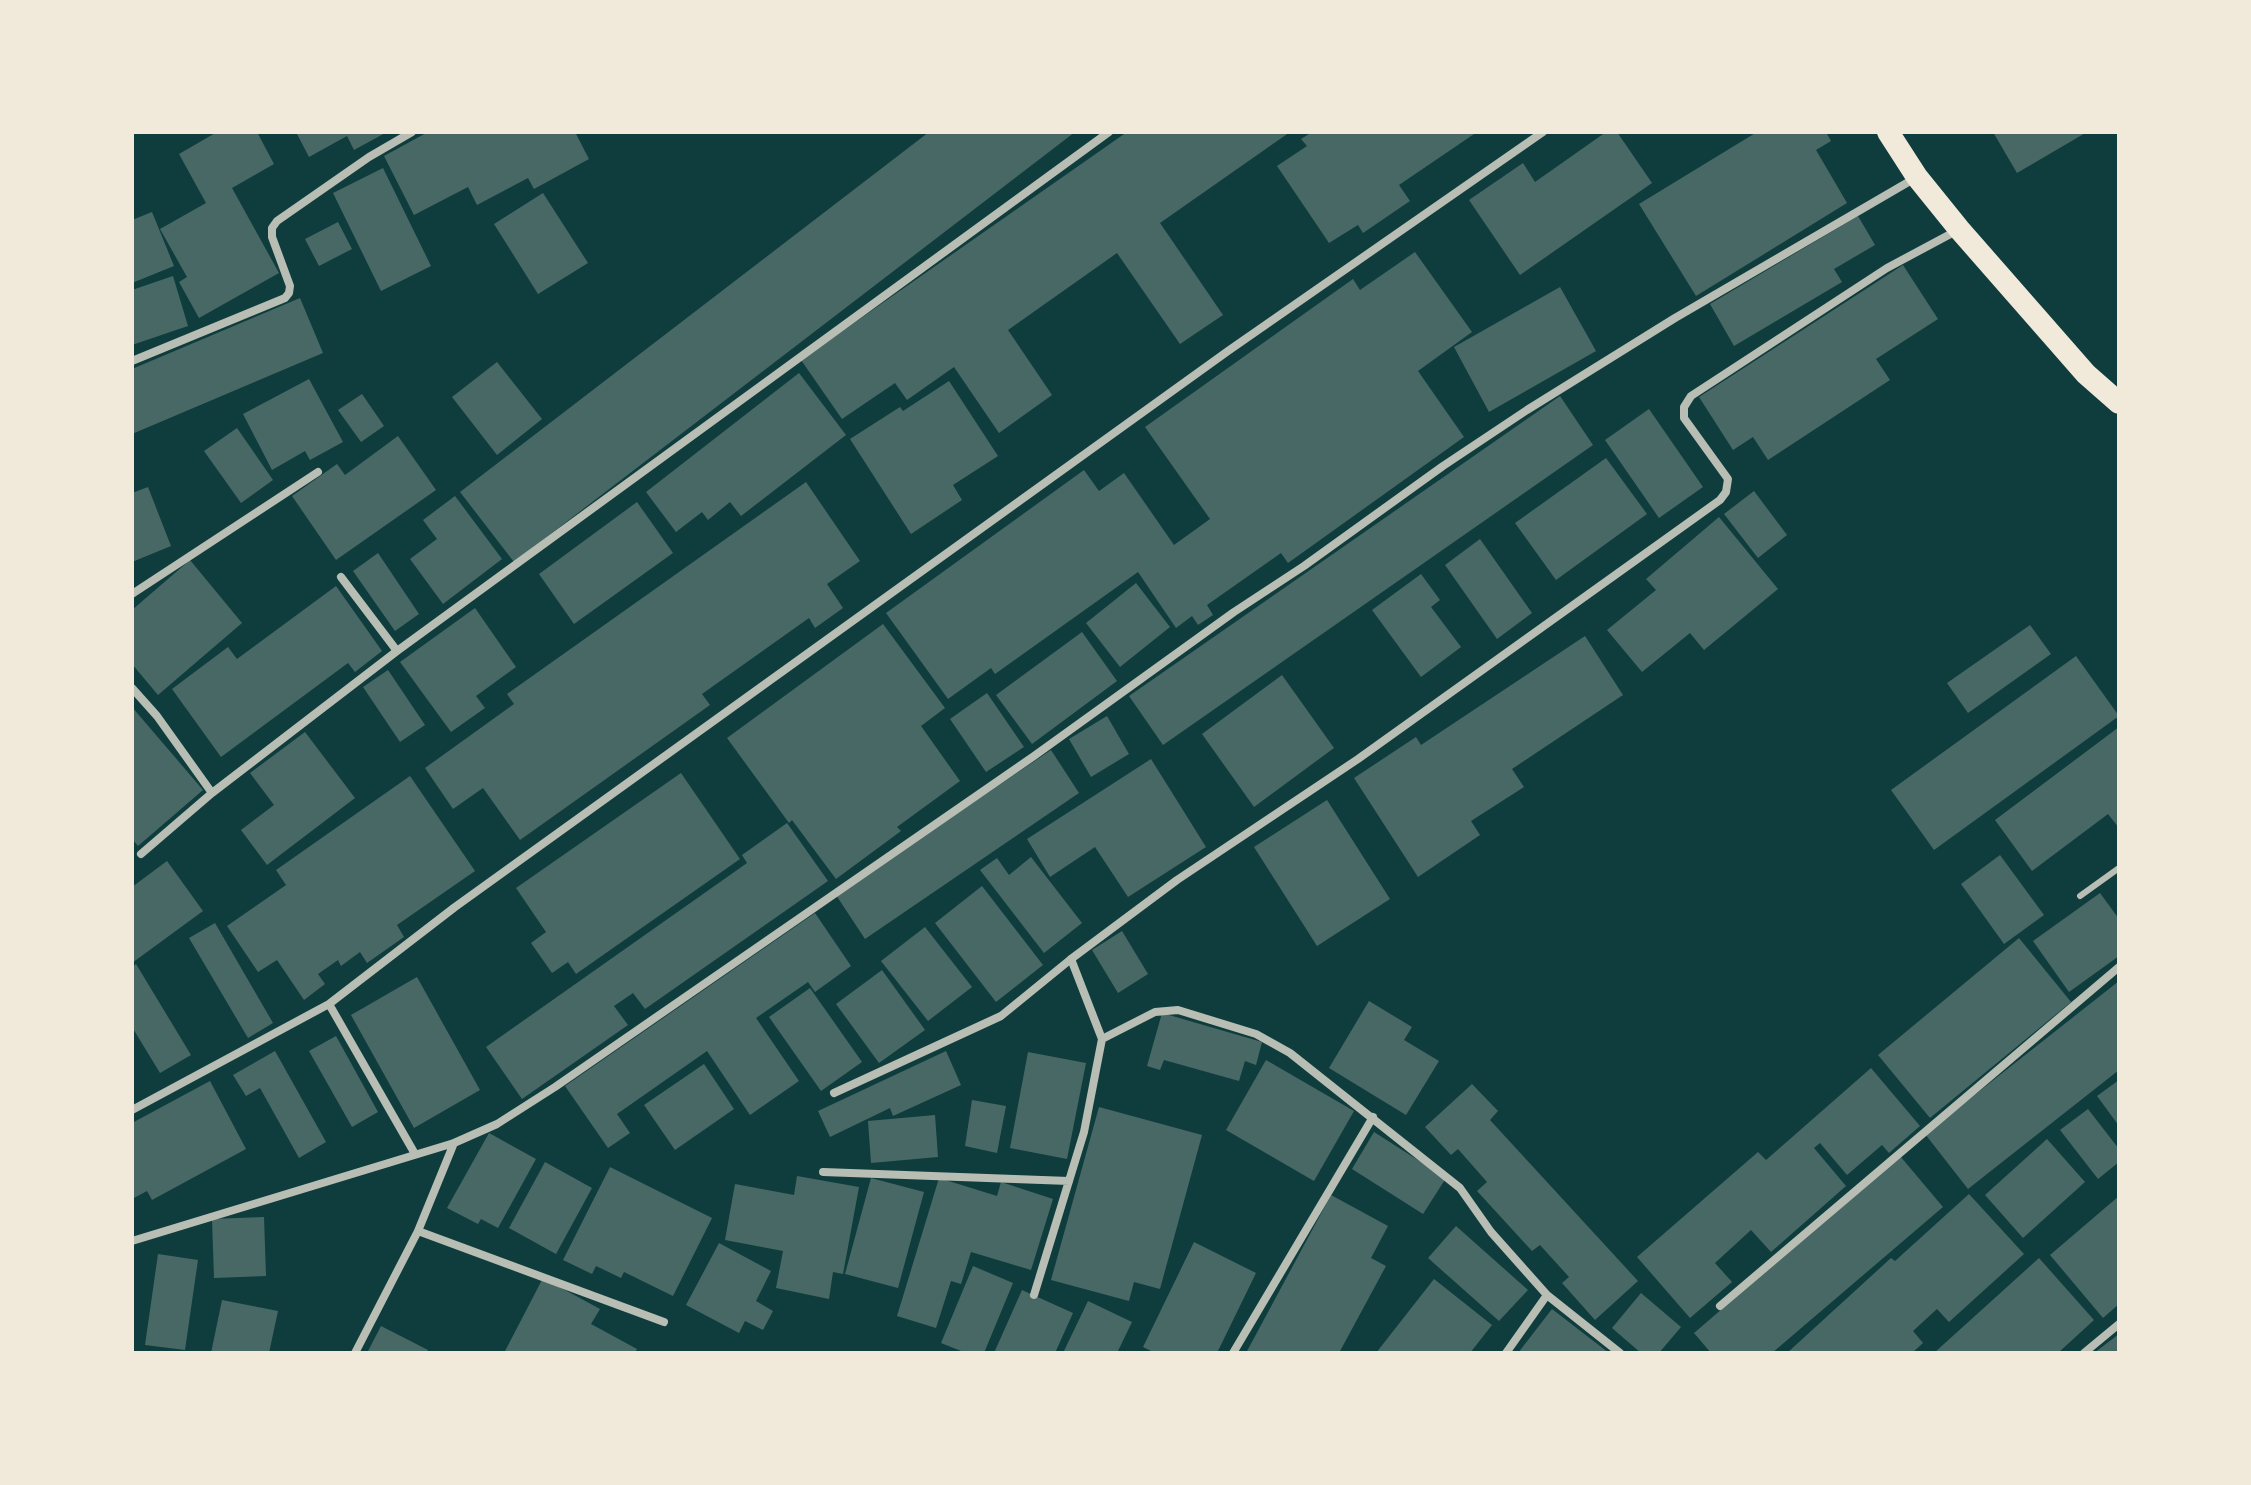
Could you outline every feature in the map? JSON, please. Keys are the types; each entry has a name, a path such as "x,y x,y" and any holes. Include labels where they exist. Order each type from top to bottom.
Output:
{"highway":[{"path":"1888,132 1917,177 1959,229 2086,374 2119,403"}],"street":[{"path":"132,361 285,298 290,286 272,237 272,228 277,221 369,157 412,132"},
{"path":"141,854 212,793 397,651 1109,132"},
{"path":"132,1110 329,1004 468,897 1228,351 1543,132"},
{"path":"132,1241 454,1143 497,1124 555,1087 1527,410 1675,318 1917,177"},
{"path":"834,1093 1001,1016 1177,880 1358,759 1720,500 1726,492 1728,479 1684,418 1684,407 1691,396 1887,268 1959,229"},
{"path":"132,594 318,472"},
{"path":"341,577 397,651"},
{"path":"132,688 157,716 212,793"},
{"path":"1034,1295 1084,1132 1102,1039 1071,959"},
{"path":"1720,1306 2119,967"},
{"path":"329,1004 415,1154"},
{"path":"1102,1039 1155,1012 1178,1010 1256,1034 1290,1053 1460,1188 1491,1232 1547,1295 1620,1353"},
{"path":"1233,1353 1373,1117"},
{"path":"355,1353 418,1231 454,1143"},
{"path":"823,1172 1069,1181"},
{"path":"418,1231 664,1322"},
{"path":"1506,1353 1547,1295"},
{"path":"2084,1353 2119,1324"}],"lane":[{"path":"2080,896 2119,868"}],"building":[{"path":"217,132 257,132 274,164 232,188 279,273 199,318 179,282 187,277 160,229 206,203 179,154"},
{"path":"296,132 387,132 354,150 347,136 309,157"},
{"path":"428,132 575,132 589,159 534,189 528,178 477,205 468,187 414,215 384,156"},
{"path":"929,132 1075,132 514,562 460,492"},
{"path":"1127,132 1290,132 1160,223 1223,315 1180,344 1117,253 1008,330 1052,395 999,433 954,367 907,400 895,383 842,419 801,360"},
{"path":"1312,132 1477,132 1399,185 1410,201 1363,233 1358,225 1329,243 1277,166 1307,146 1301,139"},
{"path":"1606,132 1617,132 1652,183 1520,275 1469,200 1523,163 1535,182"},
{"path":"1757,132 1826,132 1831,141 1816,150 1847,203 1696,296 1639,204"},
{"path":"1993,132 2087,132 2017,173"},
{"path":"383,168 431,266 381,291 333,193"},
{"path":"543,193 588,263 538,294 494,224"},
{"path":"152,212 174,266 132,283 132,220"},
{"path":"1858,216 1875,245 1834,269 1842,282 1734,346 1710,304"},
{"path":"338,222 352,249 319,266 305,239"},
{"path":"1415,252 1472,332 1418,371 1464,437 1288,563 1281,553 1207,605 1213,615 1198,625 1192,616 1176,628 1138,572 995,674 991,668 948,699 886,613 1084,470 1099,491 1124,473 1174,545 1210,519 1145,427 1353,279 1360,290"},
{"path":"1903,265 1938,319 1876,359 1890,380 1768,460 1753,437 1733,450 1699,397"},
{"path":"173,276 188,326 132,345 132,290"},
{"path":"1560,287 1596,351 1489,412 1454,347"},
{"path":"300,298 323,353 132,434 132,369"},
{"path":"497,362 542,419 497,455 452,397"},
{"path":"799,373 846,435 741,516 730,502 708,520 702,512 676,532 646,492"},
{"path":"309,379 343,442 310,460 305,451 272,470 243,414"},
{"path":"949,381 998,456 953,485 962,500 911,534 850,439 900,407 903,411"},
{"path":"362,394 384,426 361,442 338,410"},
{"path":"1560,396 1593,445 1163,745 1129,696"},
{"path":"1649,409 1703,487 1659,518 1605,440"},
{"path":"237,428 273,480 241,503 204,451"},
{"path":"398,436 436,490 336,560 292,496 337,464 345,475"},
{"path":"1606,458 1647,514 1556,580 1515,523"},
{"path":"806,482 860,561 827,584 843,608 815,628 809,618 702,694 710,705 520,840 483,788 453,809 425,768 514,704 507,694"},
{"path":"148,487 171,546 132,562 132,493"},
{"path":"1754,491 1787,535 1758,558 1724,514"},
{"path":"455,496 502,559 443,604 410,559 437,539 423,520"},
{"path":"637,502 673,553 574,624 539,574"},
{"path":"1719,517 1778,589 1704,650 1690,633 1642,672 1607,630 1656,590 1646,579"},
{"path":"1480,539 1532,613 1497,639 1445,565"},
{"path":"378,553 419,614 395,631 353,571"},
{"path":"190,560 242,623 158,695 132,664 132,610"},
{"path":"1421,574 1440,600 1431,607 1461,647 1421,677 1372,610"},
{"path":"1136,583 1170,627 1120,667 1086,623"},
{"path":"336,586 382,651 355,672 348,663 221,757 172,689 228,647 237,659"},
{"path":"475,608 516,667 476,696 485,708 451,732 400,662"},
{"path":"883,624 945,708 921,726 960,781 897,827 901,831 836,879 792,820 789,823 727,738"},
{"path":"2030,625 2051,654 1968,713 1947,683"},
{"path":"1082,632 1117,681 1032,744 996,695"},
{"path":"1585,636 1623,695 1512,769 1524,787 1471,821 1480,835 1418,877 1354,778 1416,737 1421,745"},
{"path":"2076,656 2119,716 1934,850 1891,790"},
{"path":"388,670 425,725 400,742 363,687"},
{"path":"1282,675 1334,748 1254,807 1202,734"},
{"path":"987,693 1024,747 986,772 950,719"},
{"path":"132,707 203,790 138,846 132,839"},
{"path":"1107,716 1129,754 1091,777 1069,739"},
{"path":"2119,727 2119,828 2108,814 2032,871 1995,820"},
{"path":"305,732 355,798 267,865 241,830 274,805 250,773"},
{"path":"1051,750 1079,793 865,939 836,895"},
{"path":"1151,759 1206,847 1128,897 1095,847 1050,877 1027,839"},
{"path":"681,773 740,859 576,974 568,962 552,973 531,943 546,932 516,888"},
{"path":"410,776 475,871 397,925 404,937 367,963 360,952 341,966 338,960 318,974 325,984 304,1000 277,960 258,972 227,926 286,885 276,870"},
{"path":"1327,800 1390,899 1317,946 1254,847"},
{"path":"787,823 828,881 645,1009 633,993 614,1006 628,1025 522,1099 486,1047 747,863 742,855"},
{"path":"2000,855 2044,915 2004,944 1961,884"},
{"path":"1031,857 1082,923 1044,953 980,870 997,858 1009,875"},
{"path":"167,861 203,911 132,963 132,887"},
{"path":"982,886 1043,965 996,1002 935,923"},
{"path":"2100,893 2119,919 2119,956 2069,992 2033,941"},
{"path":"815,913 851,966 815,992 808,982 756,1018 799,1081 750,1115 707,1051 617,1114 630,1133 608,1148 565,1086"},
{"path":"215,923 273,1023 248,1038 189,938"},
{"path":"925,927 972,987 928,1021 881,961"},
{"path":"1122,931 1148,974 1118,993 1092,950"},
{"path":"2019,938 2071,1002 1930,1118 1878,1055"},
{"path":"136,964 191,1055 160,1073 132,1027 132,967"},
{"path":"882,970 925,1030 879,1063 836,1004"},
{"path":"417,977 480,1090 414,1128 351,1015"},
{"path":"2119,981 2119,1070 1968,1189 1925,1134"},
{"path":"810,988 862,1062 821,1091 769,1017"},
{"path":"1369,1001 1412,1027 1404,1040 1439,1061 1406,1115 1329,1068"},
{"path":"1162,1013 1262,1042 1256,1065 1245,1061 1239,1081 1164,1060 1160,1070 1147,1066"},
{"path":"336,1036 378,1112 352,1127 309,1051"},
{"path":"275,1051 326,1142 299,1158 260,1088 246,1096 233,1075"},
{"path":"946,1051 961,1085 893,1116 890,1108 830,1137 818,1111"},
{"path":"1028,1052 1086,1063 1067,1159 1010,1148"},
{"path":"1266,1060 1354,1111 1314,1181 1226,1130"},
{"path":"704,1064 734,1109 675,1150 644,1105"},
{"path":"1871,1068 1920,1126 1889,1153 1882,1145 1847,1175 1820,1143 1814,1148 1846,1186 1771,1252 1751,1230 1715,1263 1732,1282 1690,1318 1637,1257 1758,1152 1766,1160"},
{"path":"2119,1080 2119,1126 2097,1096"},
{"path":"210,1081 246,1149 152,1200 147,1191 132,1199 132,1123"},
{"path":"1472,1084 1498,1111 1490,1120 1638,1281 1595,1320 1562,1283 1569,1277 1540,1245 1532,1251 1477,1191 1487,1182 1458,1149 1451,1155 1425,1127"},
{"path":"972,1100 1006,1106 997,1153 965,1146"},
{"path":"1099,1107 1202,1135 1160,1289 1134,1282 1129,1301 1051,1280"},
{"path":"2088,1109 2119,1149 2119,1162 2098,1179 2060,1130"},
{"path":"935,1115 938,1157 871,1163 868,1121"},
{"path":"1374,1132 1446,1178 1423,1214 1352,1169"},
{"path":"489,1133 536,1159 498,1228 481,1219 478,1224 447,1208"},
{"path":"2047,1139 2085,1182 2023,1238 1985,1195"},
{"path":"1900,1156 1943,1207 1772,1353 1711,1353 1694,1333"},
{"path":"545,1162 592,1188 556,1254 509,1228"},
{"path":"610,1167 712,1218 673,1296 624,1272 621,1278 596,1266 592,1274 563,1260"},
{"path":"797,1176 859,1187 843,1274 833,1272 829,1299 776,1288 783,1251 725,1240 735,1184 794,1195"},
{"path":"871,1178 924,1192 898,1288 845,1274"},
{"path":"939,1178 997,1196 1001,1182 1053,1199 1031,1270 971,1252 961,1284 951,1281 936,1328 897,1316"},
{"path":"1969,1194 2024,1254 1949,1322 1937,1309 1913,1331 1923,1343 1912,1353 1787,1353 1891,1258 1895,1261"},
{"path":"1331,1195 1388,1226 1371,1258 1386,1266 1339,1353 1246,1353"},
{"path":"2119,1196 2119,1304 2103,1318 2050,1255"},
{"path":"264,1217 266,1276 214,1278 212,1219"},
{"path":"1456,1226 1528,1290 1499,1321 1428,1258"},
{"path":"1194,1242 1256,1273 1217,1353 1155,1353 1143,1347"},
{"path":"719,1243 771,1271 756,1301 773,1311 763,1330 745,1321 739,1333 686,1305"},
{"path":"158,1254 198,1260 185,1350 145,1345"},
{"path":"2039,1258 2094,1320 2058,1353 1934,1353"},
{"path":"973,1266 1013,1283 984,1353 966,1353 941,1343"},
{"path":"543,1278 600,1309 591,1324 637,1349 635,1353 504,1353"},
{"path":"1434,1279 1492,1325 1470,1353 1376,1353"},
{"path":"1022,1290 1073,1313 1055,1353 994,1353"},
{"path":"1641,1293 1681,1327 1659,1353 1641,1353 1612,1328"},
{"path":"222,1300 278,1311 269,1353 211,1353"},
{"path":"1088,1301 1132,1322 1117,1353 1063,1353"},
{"path":"1552,1309 1609,1353 1518,1353"},
{"path":"381,1326 428,1350 426,1353 367,1353"},
{"path":"2119,1334 2119,1353 2094,1353"}]}
